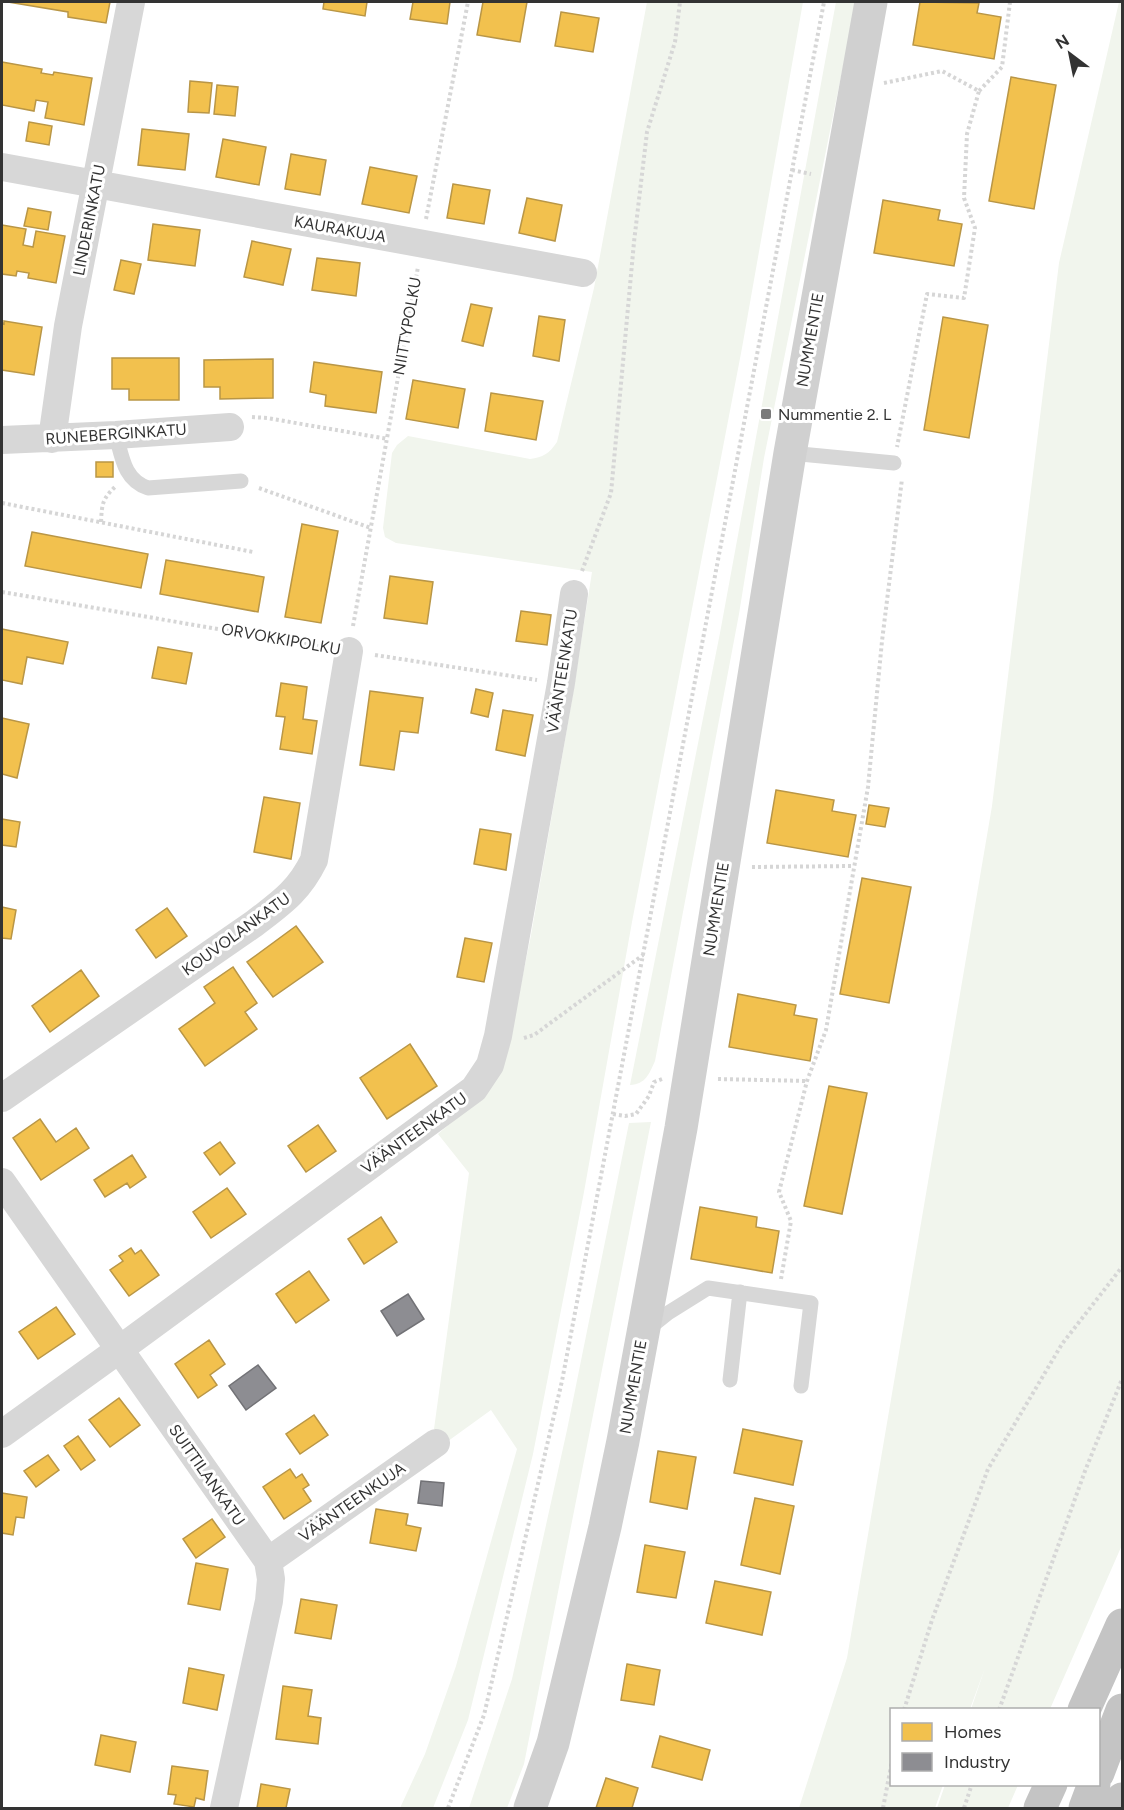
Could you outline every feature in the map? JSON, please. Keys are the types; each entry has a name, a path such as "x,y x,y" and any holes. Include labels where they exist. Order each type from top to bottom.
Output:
{"highway":[{"path":"1085,1708 1122,1625"},
{"path":"1100,1768 1122,1710"},
{"path":"1040,1809 1051,1786"},
{"path":"1085,1809 1094,1786"},
{"path":"1119,1809 1122,1799"}],"street":[{"name":"LINDERINKATU","path":"52,439 68,326 131,2"},
{"name":"NUMMENTIE","path":"530,1809 553,1743 597,1562 698,1080 790,453 871,2"},
{"name":"KAURAKUJA","path":"2,167 96,186 583,273"},
{"name":"RUNEBERGINKATU","path":"2,446 52,439 230,427"},
{"name":"VÄÄNTEENKATU","path":"2,1434 474,1089 490,1065 496,1043 561,683 574,594"},
{"name":"KOUVOLANKATU","path":"2,1098 255,923 289,897 305,880 314,860 349,651"},
{"name":"SUITTILANKATU","path":"2,1182 268,1561"},
{"name":"VÄÄNTEENKUJA","path":"268,1561 436,1443"},
{"path":"224,1809 269,1601 271,1579 268,1561"}],"lane":[{"path":"116,435 128,474 137,484 148,488 241,481"},
{"path":"790,453 894,463"},
{"path":"644,1332 668,1313 708,1288 811,1303 801,1386"},
{"path":"730,1380 740,1292"}],"path":[{"name":"NIITTYPOLKU","path":"349,651 468,2"},
{"path":"574,594 611,493 633,254 647,132 675,42 680,2"},
{"path":"448,1809 484,1715 562,1381 824,2"},
{"path":"778,1297 790,1221 779,1192 807,1081 826,1030 868,787 882,641 903,472 894,463 927,294 964,298 975,228 964,198 967,134 979,91 1002,67 1010,2"},
{"path":"884,83 942,71 979,91"},
{"path":"267,418 388,439"},
{"path":"101,522 105,496 128,474"},
{"path":"241,481 371,528"},
{"path":"2,502 253,552"},
{"name":"ORVOKKIPOLKU","path":"2,592 349,651 561,683"},
{"path":"742,867 853,866"},
{"path":"496,1043 516,1041 534,1035 643,955"},
{"path":"613,1114 625,1116 636,1114 649,1096 654,1082 665,1077 698,1080 807,1081"},
{"path":"905,1708 932,1620 988,1468 1062,1344 1122,1267"},
{"path":"1000,1708 1085,1471 1122,1379"},
{"path":"883,1809 890,1767"},
{"path":"964,1809 972,1786"}],"shaded area":[{"path":"647,2 803,2 742,348 533,1454 468,1720 433,1808 400,1808 425,1754 456,1666 517,1449 491,1410 444,1444 434,1429 469,1173 438,1134 476,1101 514,1019 531,935 592,572 396,543 385,537 383,528 392,453 397,445 408,436 530,459 545,454 557,442 594,288"},
{"path":"836,2 856,2 764,458 739,614 655,1061 649,1074 640,1083 630,1085 720,633"},
{"path":"1119,2 1122,2 1122,1545 1050,1708 971,1708 985,1668 970,1708 890,1708 890,1786 943,1786 935,1808 799,1808 847,1658 992,806 1059,263"},
{"path":"651,1122 524,1764 507,1808 469,1808 512,1679 567,1430 629,1123"},
{"path":"944,1786 1018,1786 1008,1808 937,1808"}],"building: Homes":[{"path":"8,2 110,2 106,23 68,17 68,12"},
{"path":"324,2 367,2 365,16 323,9"},
{"path":"413,2 450,2 447,24 410,19"},
{"path":"483,2 527,2 520,42 477,35"},
{"path":"920,2 979,3 977,13 1001,17 994,59 913,45"},
{"path":"561,12 599,18 593,52 555,46"},
{"path":"2,62 42,69 41,73 53,75 54,72 92,78 84,125 45,118 48,102 36,100 34,111 2,105"},
{"path":"1011,77 1056,85 1034,209 989,201"},
{"path":"190,81 212,83 209,113 188,112"},
{"path":"217,85 238,87 235,116 214,114"},
{"path":"29,122 52,126 49,145 26,141"},
{"path":"142,129 189,134 185,170 138,165"},
{"path":"223,139 266,147 259,185 216,177"},
{"path":"291,154 326,160 320,195 285,189"},
{"path":"370,167 417,176 409,213 362,204"},
{"path":"453,184 490,190 484,224 447,218"},
{"path":"527,198 562,205 555,241 519,233"},
{"path":"883,200 940,210 938,220 962,224 954,266 874,253"},
{"path":"28,208 51,212 48,230 24,226"},
{"path":"153,224 200,230 195,266 148,260"},
{"path":"2,225 26,229 23,245 33,247 36,231 65,236 56,283 28,278 29,273 17,271 16,276 2,274"},
{"path":"252,241 291,249 283,285 244,277"},
{"path":"317,258 360,263 356,296 312,290"},
{"path":"121,260 141,264 134,294 114,290"},
{"path":"471,304 492,308 483,346 462,341"},
{"path":"539,316 565,320 559,361 533,356"},
{"path":"943,317 988,325 969,438 924,430"},
{"path":"4,321 42,327 34,375 2,370 2,323 4,324"},
{"path":"112,358 179,358 179,400 129,400 129,389 112,389"},
{"path":"273,359 273,398 220,399 220,387 204,387 204,360"},
{"path":"314,362 382,372 376,413 325,406 326,395 310,392"},
{"path":"413,380 465,389 458,428 406,419"},
{"path":"491,393 543,401 536,440 485,431"},
{"path":"96,462 113,462 113,477 96,477"},
{"path":"302,524 338,531 321,623 285,617"},
{"path":"32,532 148,554 141,588 25,566"},
{"path":"166,560 264,577 258,612 160,594"},
{"path":"390,576 433,582 427,624 384,618"},
{"path":"521,611 551,615 547,645 516,641"},
{"path":"2,629 68,642 63,664 27,657 22,684 2,680"},
{"path":"158,647 192,653 186,684 152,678"},
{"path":"281,683 307,687 303,719 317,721 312,754 280,749 285,717 276,716"},
{"path":"476,689 493,693 488,717 471,713"},
{"path":"370,691 423,698 418,733 400,731 394,770 360,765"},
{"path":"503,710 533,715 525,756 496,750"},
{"path":"2,718 29,724 17,778 2,774"},
{"path":"776,790 834,800 832,811 856,815 848,857 767,843"},
{"path":"264,797 300,803 291,859 254,852"},
{"path":"869,805 889,808 885,827 866,824"},
{"path":"2,819 20,822 16,847 2,845"},
{"path":"480,829 511,834 506,870 474,864"},
{"path":"862,878 911,887 889,1003 840,994"},
{"path":"2,907 16,910 11,939 2,938"},
{"path":"167,908 187,936 156,958 136,930"},
{"path":"296,926 323,962 273,997 247,962"},
{"path":"465,938 492,943 484,982 457,977"},
{"path":"233,967 257,1003 245,1012 257,1029 205,1066 179,1029 215,1003 204,987"},
{"path":"81,970 99,996 50,1032 32,1006"},
{"path":"738,994 796,1005 794,1015 817,1019 810,1061 729,1047"},
{"path":"410,1044 437,1086 387,1119 360,1078"},
{"path":"829,1086 867,1093 842,1214 804,1206"},
{"path":"40,1119 56,1142 76,1128 89,1148 41,1180 13,1138"},
{"path":"318,1125 336,1151 306,1172 288,1146"},
{"path":"220,1142 235,1163 220,1175 204,1153"},
{"path":"132,1155 146,1177 130,1188 127,1183 105,1197 94,1180"},
{"path":"227,1188 246,1214 211,1238 193,1212"},
{"path":"700,1207 757,1217 756,1227 779,1231 772,1273 691,1259"},
{"path":"381,1217 397,1242 364,1264 348,1239"},
{"path":"131,1248 135,1254 141,1250 159,1275 129,1296 110,1270 123,1261 119,1256"},
{"path":"309,1271 329,1300 296,1323 276,1294"},
{"path":"56,1307 75,1334 38,1359 19,1332"},
{"path":"209,1340 225,1364 210,1375 217,1385 198,1398 175,1364"},
{"path":"119,1398 140,1425 110,1447 89,1420"},
{"path":"314,1415 328,1435 300,1454 286,1434"},
{"path":"743,1429 802,1441 793,1485 734,1473"},
{"path":"78,1436 95,1460 81,1470 64,1446"},
{"path":"658,1451 696,1457 687,1509 650,1502"},
{"path":"48,1455 59,1470 36,1487 24,1471"},
{"path":"290,1469 296,1478 302,1474 309,1485 303,1489 311,1501 284,1519 263,1487"},
{"path":"2,1493 27,1497 24,1518 16,1517 13,1535 2,1533"},
{"path":"755,1498 794,1506 780,1574 741,1565"},
{"path":"376,1509 408,1514 406,1525 421,1528 416,1551 370,1543"},
{"path":"212,1519 225,1537 196,1558 183,1539"},
{"path":"645,1545 685,1552 676,1598 637,1592"},
{"path":"196,1563 228,1569 220,1610 188,1604"},
{"path":"715,1581 771,1592 762,1635 706,1623"},
{"path":"301,1599 337,1605 331,1639 295,1633"},
{"path":"627,1664 660,1670 654,1705 621,1700"},
{"path":"189,1668 224,1675 217,1710 183,1703"},
{"path":"283,1686 312,1690 308,1716 321,1718 318,1744 276,1739"},
{"path":"101,1735 136,1742 130,1772 95,1765"},
{"path":"660,1736 710,1750 702,1780 652,1767"},
{"path":"172,1766 208,1771 204,1800 196,1798 194,1807 174,1804 176,1795 168,1794"},
{"path":"606,1778 638,1788 632,1808 596,1808"},
{"path":"261,1784 290,1789 286,1808 257,1808"}],"building: Industry":[{"path":"408,1294 424,1319 397,1336 381,1311"},
{"path":"258,1365 276,1388 246,1410 229,1386"},
{"path":"421,1481 444,1483 442,1506 418,1503"}],"place":[{"name":"Nummentie 2. L","path":"766,414"}]}
